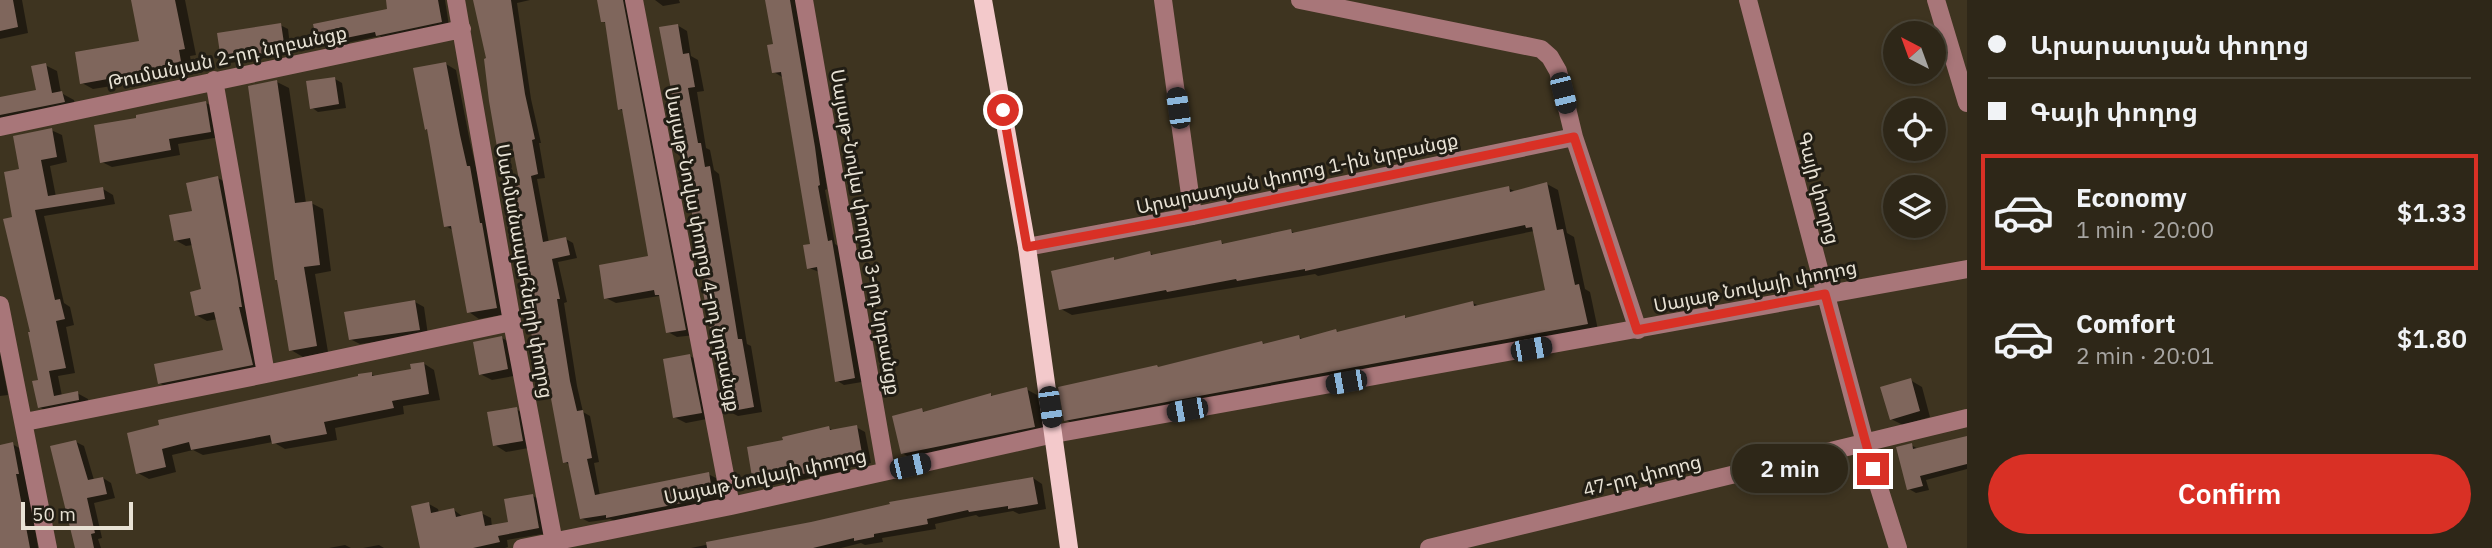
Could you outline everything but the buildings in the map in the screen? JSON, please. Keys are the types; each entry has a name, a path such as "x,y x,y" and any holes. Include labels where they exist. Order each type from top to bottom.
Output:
{"main road":[{"path":"984,0 1027,247 1069,548"}],"street":[{"name":"Սահմանապահների փողոց","path":"456,0 512,322 555,545"},
{"name":"Սայաթ-Նովա փողոց 4-րդ նրբանցք","path":"634,0 731,506"},
{"name":"Սայաթ-Նովա փողոց 3-րդ նրբանցք","path":"804,0 886,471"},
{"path":"1163,0 1194,216"},
{"path":"1300,0 1541,49 1550,57 1558,71 1574,137 1637,330"},
{"name":"Գայի փողոց","path":"1748,0 1865,443 1898,548"},
{"path":"1936,0 1967,103"},
{"name":"Թումանյան 2-րդ նրբանցք","path":"0,127 462,29"},
{"path":"214,80 266,374"},
{"name":"Արարատյան փողոց 1-ին նրբանցք","path":"1027,247 1194,216 1574,137"},
{"name":"Սայաթ Նովայի փողոց","path":"522,548 555,545 1054,434 1967,269"},
{"path":"0,306 48,548"},
{"path":"25,422 512,322"},
{"name":"47-րդ փողոց","path":"1429,548 1967,418"}],"route":[{"path":"1003,110 1027,247 1194,216 1574,137 1637,330 1825,294 1873,469"}]}
